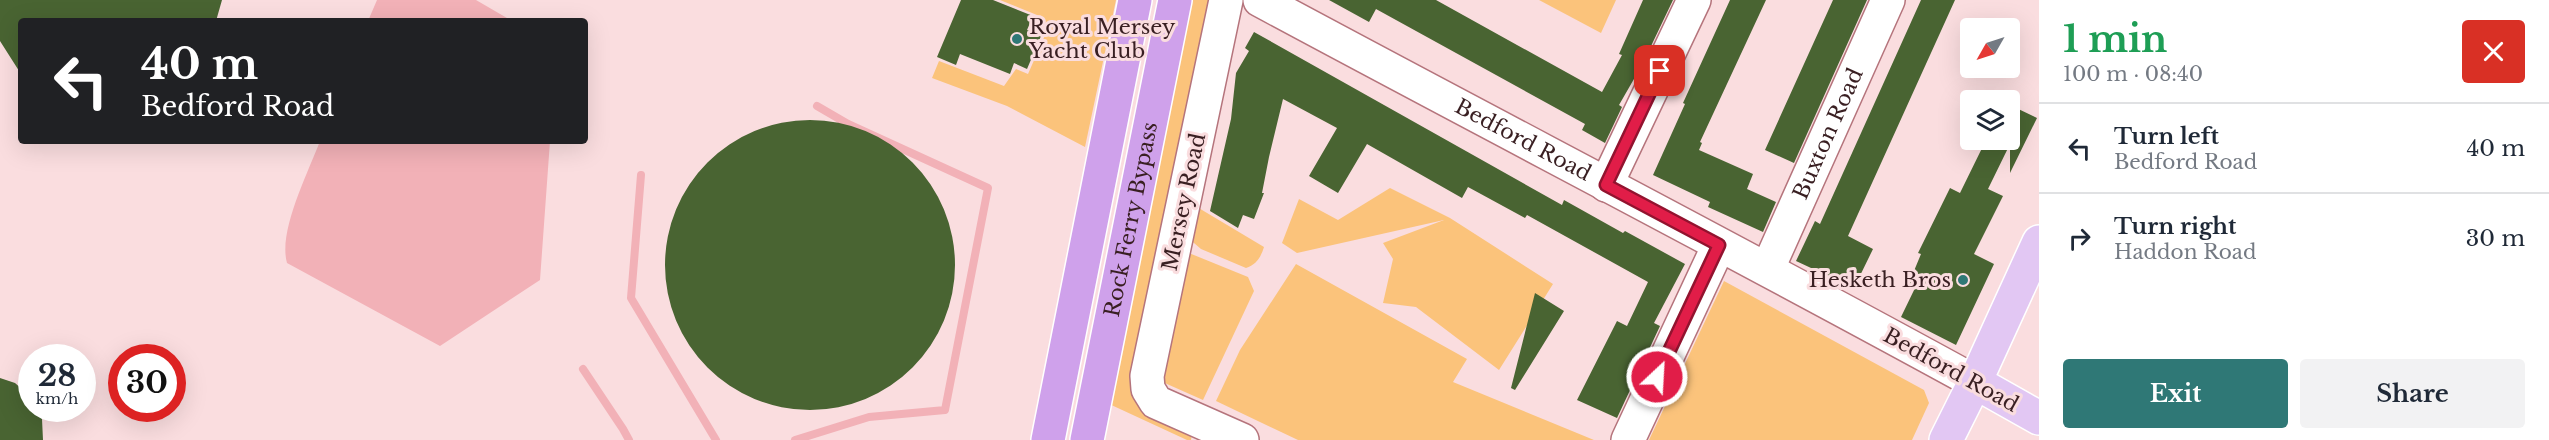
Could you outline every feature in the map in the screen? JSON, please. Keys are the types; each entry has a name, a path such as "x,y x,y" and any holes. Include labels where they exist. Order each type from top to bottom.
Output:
{"highway":[{"name":"Rock Ferry Bypass","path":"1048,440 1135,0"},
{"name":"Rock Ferry Bypass","path":"1087,440 1175,0"}],"main road":[{"path":"1946,440 2039,242"},
{"name":"Bedford Road","path":"1975,382 2039,418"}],"street":[{"name":"Mersey Road","path":"1226,0 1148,376 1148,389 1156,402 1242,440"},
{"name":"Bedford Road","path":"1260,0 1719,245 1768,268 1975,382"},
{"path":"1606,185 1695,0"},
{"name":"Buxton Road","path":"1768,268 1888,0"},
{"path":"1628,440 1719,245"}],"shaded area":[{"path":"377,0 476,0 507,18 369,18"},
{"path":"1000,0 1116,0 1085,147 1007,106 932,78 939,61 1004,86 1016,69 1028,74 1046,33 1034,28 1037,15"},
{"path":"1189,0 1211,0 1136,370 1192,433 1191,440 1187,440 1107,403"},
{"path":"1539,0 1616,0 1601,33"},
{"path":"319,144 550,144 540,280 440,346 287,263 285,250 290,219"},
{"path":"1390,188 1450,218 1553,284 1499,370 1416,307 1383,303 1393,259 1383,243 1444,220 1297,253 1282,243 1299,199 1338,220"},
{"path":"1192,204 1264,247 1258,260 1246,268 1201,249 1187,237"},
{"path":"1184,251 1248,277 1254,291 1203,400 1158,380"},
{"path":"1296,264 1467,359 1453,382 1594,440 1298,440 1216,401 1240,350"},
{"path":"1724,281 1924,390 1929,403 1912,440 1649,440"}],"building":[{"path":"0,0 222,0 217,18 18,18 18,69 0,41"},
{"name":"Royal Mersey Yacht Club","path":"961,0 993,0 1033,16 1027,30 1041,36 1027,69 1014,63 1010,74 960,54 956,65 937,57"},
{"path":"1329,0 1436,0 1602,92 1622,55 1619,54 1643,0 1673,0 1642,65 1619,105 1622,107 1605,143 1582,130 1585,124 1376,9 1369,22"},
{"path":"1730,0 1766,0 1700,142 1702,143 1699,150 1753,174 1747,189 1776,202 1763,232 1708,207 1710,202 1653,175"},
{"path":"1833,0 1867,0 1794,163 1765,150"},
{"path":"1921,0 1955,0 1848,236 1873,249 1854,288 1796,261 1815,221 1820,224"},
{"path":"1254,32 1562,205 1564,200 1685,264 1654,323 1660,326 1617,418 1577,400 1617,321 1627,326 1648,282 1527,215 1525,218 1468,187 1462,198 1367,144 1338,193 1309,176 1337,128 1283,99 1269,157 1262,193 1264,193 1254,219 1243,215 1238,228 1210,211 1231,119 1236,73 1249,51 1245,48"},
{"path":"2020,110 2037,118 2010,173 2010,150 2020,150"},
{"path":"810,120 838,123 865,131 891,144 913,162 931,184 944,210 952,237 955,265 952,293 944,320 931,346 913,368 891,386 865,399 838,407 810,410 782,407 755,399 729,386 707,368 689,346 676,320 668,293 665,265 668,237 676,210 689,184 707,162 729,144 755,131 782,123"},
{"path":"1981,150 2007,150 1988,189 2003,196 1974,254 1994,264 1956,345 1901,317 1916,286 1909,283 1921,254 1918,253 1950,188 1960,193"},
{"path":"1535,293 1564,311 1515,390 1511,388"},
{"path":"0,378 18,386 18,422 42,422 43,440 0,440"}],"waterway":[{"path":"795,440 869,417 945,410 988,188 848,124 817,106"},
{"path":"641,175 631,298 716,440"},
{"path":"583,369 629,440"}],"place":[{"name":"Royal Mersey Yacht Club","path":"1017,39"},
{"name":"Hesketh Bros","path":"1963,280"}],"route":[{"path":"1657,377 1719,245 1606,185 1660,71"}]}
